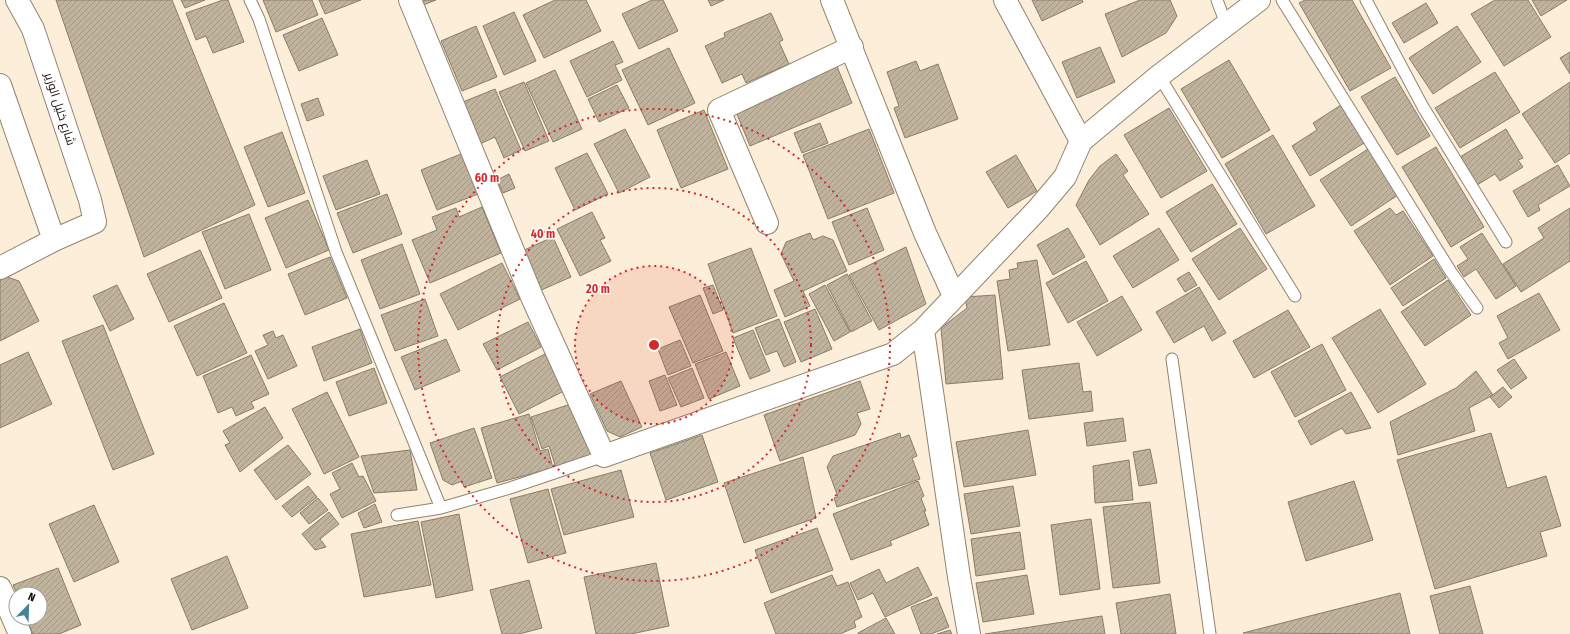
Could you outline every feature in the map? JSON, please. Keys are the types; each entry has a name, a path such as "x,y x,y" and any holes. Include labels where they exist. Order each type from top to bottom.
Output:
{"street":[{"name":"شارع خليل الوزير","path":"17,0 33,29 90,200 95,222 54,240"},
{"path":"410,0 532,297 604,456 893,354 923,330 1038,209 1065,177 1081,140 1159,76 1259,0"},
{"path":"832,0 926,233 954,296"},
{"path":"1005,0 1081,140"},
{"path":"768,223 719,110 852,47"},
{"path":"0,85 54,240 0,268"},
{"path":"923,330 958,577 969,634"},
{"path":"0,588 20,634"}],"lane":[{"path":"250,0 259,19 336,252 441,508"},
{"path":"1217,0 1226,24"},
{"path":"1282,0 1451,272 1477,308"},
{"path":"1366,0 1423,107 1506,242"},
{"path":"1159,76 1295,296"},
{"path":"1172,359 1210,634"},
{"path":"397,515 441,508 510,488 604,456"}],"building":[{"path":"56,0 172,0 255,205 144,257"},
{"path":"181,0 205,0 185,8"},
{"path":"223,0 228,0 244,42 213,53 206,36 196,40 186,13"},
{"path":"263,0 312,0 318,15 276,32"},
{"path":"319,0 361,0 325,14"},
{"path":"421,0 436,0 423,5"},
{"path":"555,0 586,0 601,31 544,58 523,15"},
{"path":"652,0 663,0 678,31 639,49 622,14"},
{"path":"708,0 724,0 711,6"},
{"path":"1032,0 1082,0 1083,2 1042,21"},
{"path":"1140,0 1170,0 1177,16 1166,33 1122,57 1105,14"},
{"path":"1305,0 1352,0 1391,68 1350,91 1299,3"},
{"path":"1495,0 1528,0 1551,37 1504,66 1471,14"},
{"path":"1532,0 1567,0 1541,16"},
{"path":"1426,3 1438,23 1404,43 1392,23"},
{"path":"514,12 536,61 504,75 483,26"},
{"path":"771,13 783,40 779,42 789,64 746,83 742,74 722,83 705,46 725,37 724,33"},
{"path":"322,18 338,55 299,71 283,35"},
{"path":"476,26 497,77 462,91 441,41"},
{"path":"1457,26 1481,62 1433,94 1409,58"},
{"path":"613,41 623,62 615,65 622,80 587,97 570,61"},
{"path":"1100,47 1115,82 1077,98 1062,62"},
{"path":"669,48 695,103 648,125 622,70"},
{"path":"1570,52 1570,74 1560,58"},
{"path":"1229,60 1270,130 1222,158 1181,89"},
{"path":"916,61 920,71 938,64 958,119 905,138 894,108 899,106 887,72"},
{"path":"836,64 852,103 750,146 734,107"},
{"path":"555,70 582,129 553,142 526,83"},
{"path":"1495,72 1520,112 1460,148 1435,108"},
{"path":"1395,77 1430,136 1397,155 1361,97"},
{"path":"524,82 549,141 525,151 499,92"},
{"path":"1570,82 1570,153 1555,163 1522,114"},
{"path":"617,85 629,108 599,122 588,99"},
{"path":"495,89 521,150 504,158 495,137 480,144 463,102"},
{"path":"318,98 324,115 307,121 301,104"},
{"path":"1341,105 1364,143 1310,176 1292,146 1317,130 1313,123"},
{"path":"1169,108 1207,171 1161,198 1124,135"},
{"path":"704,110 728,169 681,188 657,130"},
{"path":"820,123 828,143 802,153 794,133"},
{"path":"625,129 650,177 619,193 594,144"},
{"path":"869,129 894,193 828,219 803,155"},
{"path":"1506,129 1523,158 1518,160 1523,167 1500,181 1495,174 1477,185 1460,157"},
{"path":"282,132 305,193 268,207 244,147"},
{"path":"1273,135 1315,206 1266,234 1225,164"},
{"path":"1436,147 1484,227 1451,247 1402,167"},
{"path":"1368,149 1398,195 1351,226 1320,180"},
{"path":"587,153 608,194 575,210 555,168"},
{"path":"461,154 478,194 437,210 421,170"},
{"path":"1116,154 1128,171 1123,175 1149,214 1100,245 1076,205 1089,180 1100,166"},
{"path":"1016,155 1037,191 1008,208 986,172"},
{"path":"367,160 380,194 336,210 323,176"},
{"path":"1558,165 1570,186 1538,205 1540,210 1528,217 1513,191"},
{"path":"509,174 515,188 503,193 497,180"},
{"path":"1212,184 1237,224 1191,252 1166,212"},
{"path":"387,194 402,234 353,253 337,213"},
{"path":"308,200 329,250 286,268 265,218"},
{"path":"482,207 501,253 430,283 412,240 437,230 432,217 456,208 459,217"},
{"path":"867,208 884,250 849,265 832,222"},
{"path":"1390,208 1396,215 1403,211 1433,256 1390,285 1354,231"},
{"path":"1570,208 1570,261 1521,292 1503,264 1544,238 1538,228"},
{"path":"592,212 605,238 600,240 611,261 580,276 557,229"},
{"path":"249,214 271,270 225,289 202,232"},
{"path":"1068,228 1085,257 1053,275 1037,245"},
{"path":"1159,228 1179,260 1133,288 1113,256"},
{"path":"1240,228 1267,269 1219,300 1192,259"},
{"path":"810,233 813,240 823,236 833,240 847,271 803,291 810,306 785,317 774,290 794,281 781,254 786,242"},
{"path":"1482,233 1516,286 1496,299 1476,269 1464,277 1457,266 1468,259 1460,247"},
{"path":"553,237 571,277 539,291 522,251"},
{"path":"402,244 420,294 380,309 361,260"},
{"path":"906,247 926,304 879,330 849,275"},
{"path":"751,248 777,316 733,333 708,264"},
{"path":"200,250 222,298 169,322 147,274"},
{"path":"330,257 347,298 305,315 288,274"},
{"path":"1434,259 1446,278 1403,306 1391,288"},
{"path":"1037,260 1050,345 1008,351 997,281 1010,279 1009,270 1018,268 1017,263"},
{"path":"1086,261 1108,301 1068,323 1046,283"},
{"path":"502,263 520,299 458,330 440,294"},
{"path":"1189,272 1197,285 1185,292 1177,279"},
{"path":"847,274 872,321 851,332 827,285"},
{"path":"7,277 19,281 39,321 0,341 0,280"},
{"path":"1448,280 1471,315 1425,346 1401,312"},
{"path":"117,285 134,319 110,331 93,296"},
{"path":"713,285 723,310 713,314 703,288"},
{"path":"825,285 850,332 834,341 809,294"},
{"path":"1199,287 1226,333 1212,341 1204,326 1174,343 1156,312"},
{"path":"1539,293 1560,330 1508,359 1499,343 1508,338 1497,316"},
{"path":"700,295 723,351 693,363 669,307"},
{"path":"995,295 1003,379 946,384 941,328 967,308 965,297"},
{"path":"1122,296 1142,330 1097,356 1077,322"},
{"path":"425,299 438,336 395,351 381,315"},
{"path":"224,303 247,353 197,376 174,326"},
{"path":"815,309 832,349 801,362 784,322"},
{"path":"1380,309 1426,384 1378,413 1332,338"},
{"path":"1288,310 1310,347 1254,378 1233,341"},
{"path":"779,319 796,362 784,367 777,351 766,355 755,328"},
{"path":"528,322 541,347 497,370 483,344"},
{"path":"103,325 154,454 113,470 62,341"},
{"path":"360,329 372,363 324,381 312,347"},
{"path":"753,330 770,371 750,379 733,338"},
{"path":"273,331 276,338 283,335 297,366 268,379 255,351 268,345 263,335"},
{"path":"446,339 460,371 415,390 401,357"},
{"path":"680,340 691,366 668,375 658,349"},
{"path":"1322,344 1346,390 1295,417 1271,372"},
{"path":"28,352 52,404 0,428 0,365"},
{"path":"726,352 740,386 709,399 695,364"},
{"path":"545,354 564,391 519,414 500,377"},
{"path":"251,355 269,394 251,402 254,408 236,416 232,407 218,413 203,376"},
{"path":"1514,359 1527,378 1511,389 1497,370"},
{"path":"1079,363 1083,392 1091,391 1093,411 1029,419 1022,370"},
{"path":"374,368 387,403 349,416 336,382"},
{"path":"692,368 704,398 681,407 668,378"},
{"path":"1476,371 1493,395 1469,408 1475,431 1398,455 1390,422 1456,388"},
{"path":"665,375 677,405 660,411 649,381"},
{"path":"621,381 642,427 620,437 607,431 590,394"},
{"path":"860,381 870,409 857,413 861,424 855,435 780,461 764,415"},
{"path":"1503,387 1512,397 1499,408 1490,397"},
{"path":"327,392 359,457 324,474 292,409"},
{"path":"1351,392 1371,428 1346,434 1342,428 1311,445 1298,421"},
{"path":"571,404 592,456 556,468 549,446 542,449 531,417"},
{"path":"265,407 283,438 240,472 225,445 230,443 223,431"},
{"path":"529,414 540,451 548,449 553,468 497,483 481,428"},
{"path":"1123,418 1126,441 1087,446 1084,423"},
{"path":"474,428 492,478 464,487 462,481 452,485 443,480 430,443"},
{"path":"1028,430 1036,475 964,487 956,442"},
{"path":"900,433 901,438 909,435 917,456 912,458 920,479 837,507 834,498 838,497 827,467 833,456"},
{"path":"1491,433 1507,488 1546,476 1561,526 1540,532 1547,556 1435,589 1397,460"},
{"path":"702,435 718,482 666,500 650,453"},
{"path":"288,445 311,474 276,500 254,470"},
{"path":"1150,449 1157,483 1139,486 1133,452"},
{"path":"410,450 417,490 374,493 361,456"},
{"path":"803,457 816,518 744,543 724,483"},
{"path":"1129,460 1133,500 1095,503 1093,466"},
{"path":"352,463 359,477 363,476 376,501 342,518 330,494 340,489 332,473"},
{"path":"621,470 634,517 564,535 551,489"},
{"path":"918,481 924,496 921,498 929,525 890,541 892,545 851,560 833,514"},
{"path":"1354,481 1373,540 1306,561 1288,502"},
{"path":"308,486 317,497 292,517 282,506"},
{"path":"1013,486 1020,526 971,534 964,494"},
{"path":"548,489 566,553 528,563 510,499"},
{"path":"318,498 328,510 309,524 300,513"},
{"path":"1150,502 1160,583 1113,588 1103,507"},
{"path":"375,504 382,522 364,528 358,513"},
{"path":"94,505 119,562 74,582 49,524"},
{"path":"329,512 339,524 320,539 326,547 315,550 302,534"},
{"path":"459,514 473,590 436,598 421,522"},
{"path":"1091,519 1100,589 1060,595 1051,525"},
{"path":"418,521 431,585 364,597 351,534"},
{"path":"817,528 833,570 771,593 755,550"},
{"path":"1020,532 1025,569 976,576 971,539"},
{"path":"227,556 248,608 192,630 171,579"},
{"path":"656,563 669,626 631,634 596,634 584,577"},
{"path":"918,567 932,595 885,617 873,593 858,600 850,583 879,569 886,583"},
{"path":"58,568 81,625 59,634 33,634 30,626 48,626 48,586 13,585"},
{"path":"832,575 837,586 848,582 862,617 854,621 856,627 840,634 776,634 764,603"},
{"path":"1027,575 1034,614 983,622 976,583"},
{"path":"529,580 542,628 519,634 502,634 490,590"},
{"path":"1470,586 1483,634 1440,634 1430,596"},
{"path":"1400,593 1410,634 1243,633"},
{"path":"1170,594 1176,634 1121,634 1116,603"},
{"path":"937,597 949,627 931,634 921,634 911,607"},
{"path":"1102,616 1105,634 985,634"},
{"path":"886,618 895,634 858,634 858,633"},
{"path":"950,630 952,634 937,634"}]}
